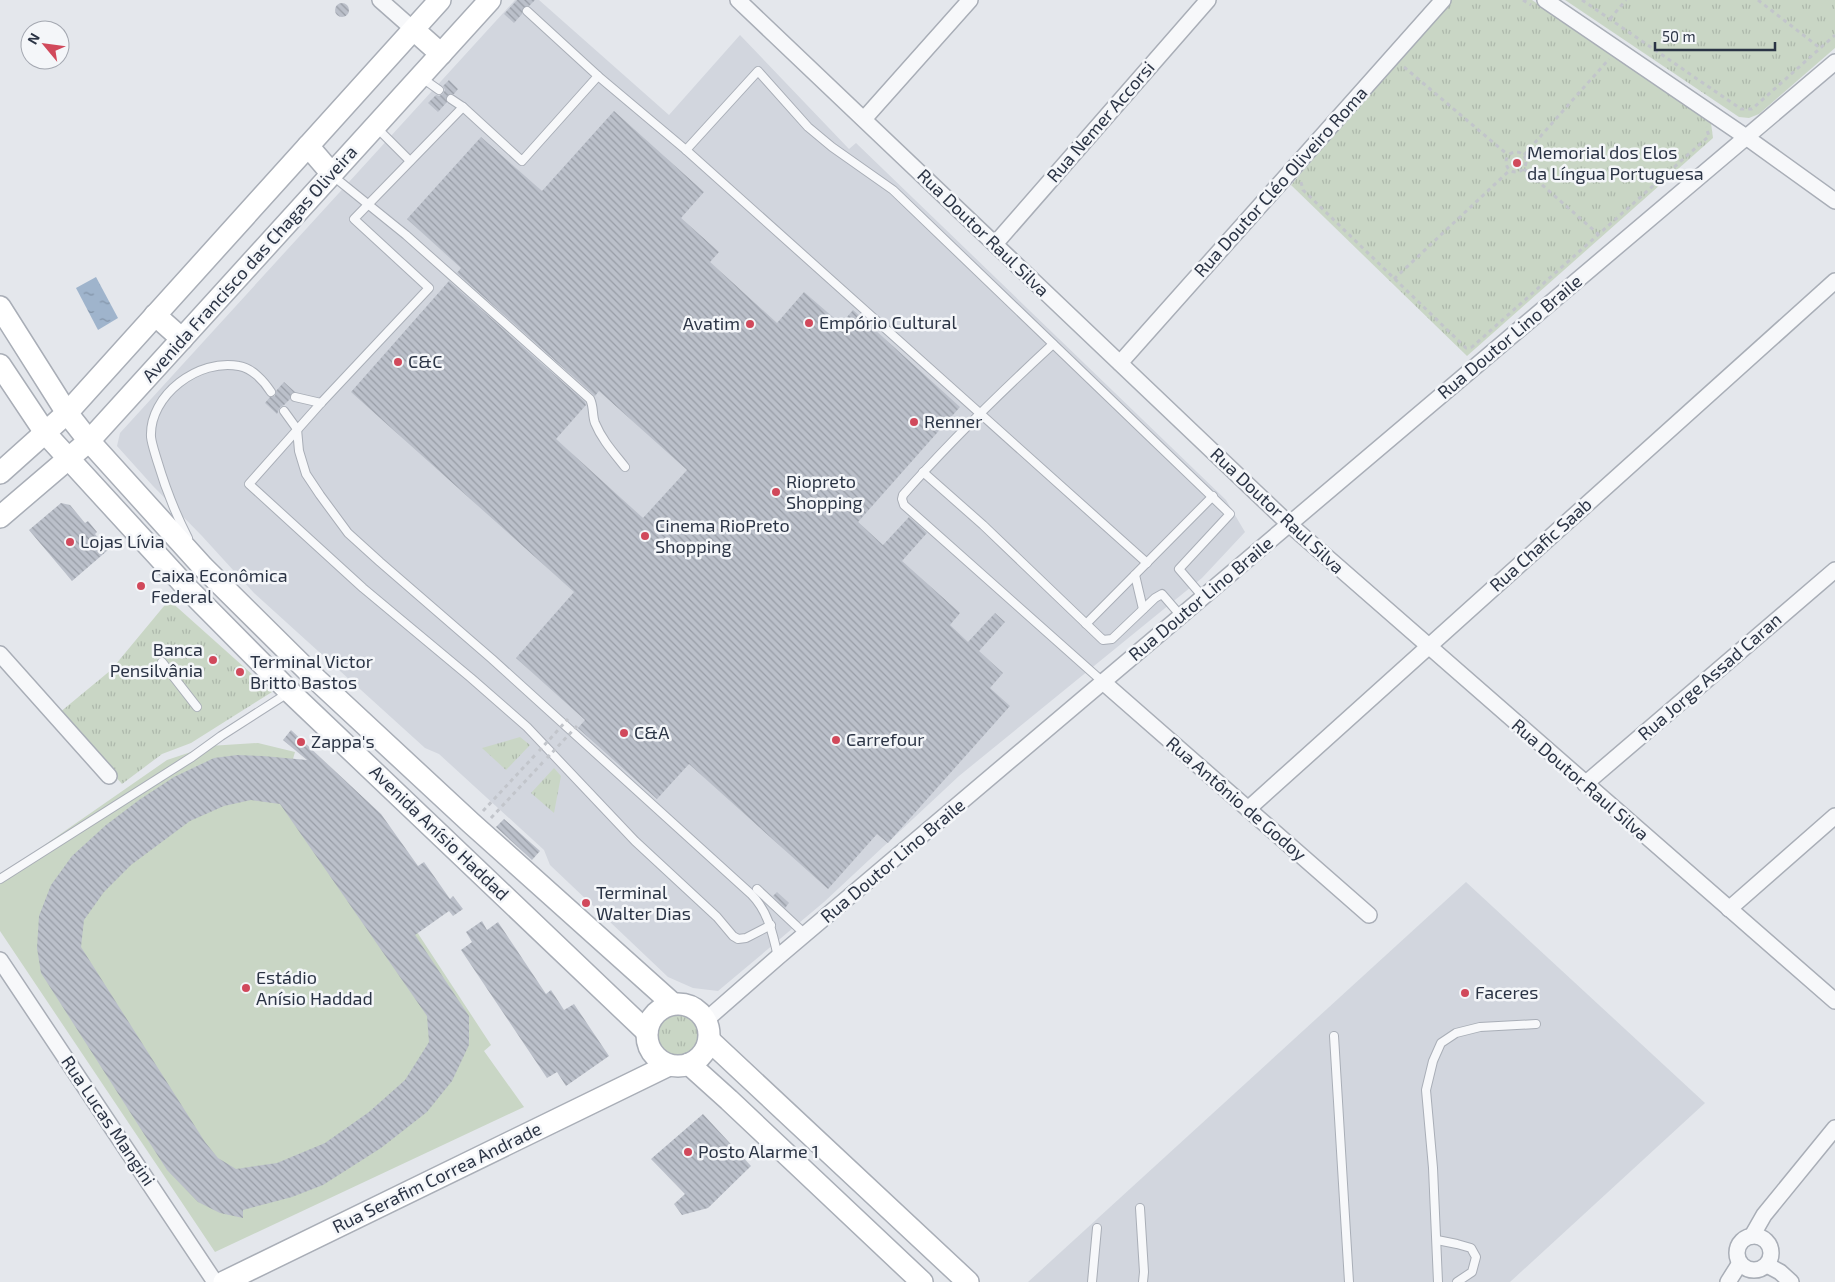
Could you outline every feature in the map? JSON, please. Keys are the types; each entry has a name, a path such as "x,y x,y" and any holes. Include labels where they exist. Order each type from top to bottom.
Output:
{"main road":[{"name":"Avenida Francisco das Chagas Oliveira","path":"0,473 67,414 440,0"},
{"name":"Avenida Francisco das Chagas Oliveira","path":"0,517 89,441 490,0"},
{"path":"414,30 441,54"},
{"path":"308,146 332,174"},
{"name":"Avenida Anísio Haddad","path":"0,307 67,414 203,567 317,680 475,827 673,1004"},
{"path":"155,315 182,339"},
{"name":"Avenida Anísio Haddad","path":"0,365 46,434 190,591 295,696 647,1032"},
{"path":"295,696 317,680"},
{"path":"922,1282 729,1100 666,1065 650,1050 647,1032 649,1022 655,1013 663,1007 673,1004 683,1004 700,1012 707,1030 968,1282"},
{"path":"666,1065 698,1058 705,1050 707,1030"},
{"name":"Rua Serafim Correa Andrade","path":"224,1282 666,1065"}],"street":[{"path":"380,0 414,30"},
{"name":"Rua Doutor Raul Silva","path":"738,0 1289,524 1835,1001"},
{"path":"864,120 970,0"},
{"name":"Rua Nemer Accorsi","path":"994,244 1208,0"},
{"name":"Rua Doutor Cléo Oliveiro Roma","path":"1120,363 1443,0"},
{"path":"1542,5 1746,137 1835,201"},
{"name":"Rua Doutor Lino Braile","path":"707,1030 778,957 1835,62"},
{"name":"Rua Chafic Saab","path":"1248,809 1835,281"},
{"name":"Rua Jorge Assad Caran","path":"1585,784 1835,570"},
{"path":"0,654 109,776"},
{"name":"Rua Antônio de Godoy","path":"1103,682 1369,915"},
{"path":"1729,909 1835,816"},
{"name":"Rua Lucas Mangini","path":"0,960 215,1282"},
{"path":"1756,1237 1764,1215 1835,1128"},
{"path":"1773,1264 1753,1270 1743,1265 1738,1256 1738,1249 1746,1238 1756,1237 1767,1242 1771,1249 1773,1264 1792,1282"},
{"path":"1729,1282 1743,1265"}],"lane":[{"path":"527,11 598,76 686,150 1147,563"},
{"path":"686,150 758,71 808,127 832,147 892,190 1230,514 1179,569 1203,597"},
{"path":"450,99 463,108 522,161 598,76"},
{"path":"421,78 439,90"},
{"path":"463,108 354,219 429,288 297,429 249,484 363,588 527,727 635,840 718,917 733,936 738,939 746,938 771,925"},
{"path":"376,126 410,160"},
{"path":"332,174 406,235 590,399 594,421 601,434 626,467"},
{"path":"1054,344 979,413 923,472 903,495 902,499 904,505 1103,682"},
{"path":"203,567 180,523 164,483 154,449 151,438 158,409 167,394 180,382 194,373 217,365 240,366 255,374 273,389"},
{"path":"295,398 321,403"},
{"path":"284,411 297,429 299,451 306,474 348,533 492,658 758,900 771,925 778,957"},
{"path":"923,472 982,524 1103,640 1112,639 1155,598 1162,594 1181,616"},
{"path":"1086,624 1212,496"},
{"path":"1135,575 1143,609"},
{"path":"162,662 197,707"},
{"path":"0,879 192,757 221,736 295,696"},
{"path":"757,889 806,935"},
{"path":"1438,1282 1433,1168 1426,1090 1433,1061 1441,1043 1456,1033 1480,1027 1536,1024"},
{"path":"1334,1036 1349,1282"},
{"path":"1140,1208 1143,1282"},
{"path":"1092,1282 1097,1228"},
{"path":"1437,1240 1471,1248 1476,1258 1472,1272 1457,1282"}],"path":[{"path":"1523,0 1542,5"},
{"path":"1582,0 1741,109 1752,109 1835,35"},
{"path":"1610,19 1626,0"},
{"path":"1758,0 1820,48"},
{"path":"1601,53 1617,64"},
{"path":"1524,155 1609,59"},
{"path":"1400,63 1508,155"},
{"path":"1300,177 1303,190 1466,348 1472,347 1709,136 1704,124"},
{"path":"1516,152 1524,155 1527,161 1524,169 1518,172 1510,170 1506,162 1508,155 1516,152"},
{"path":"1524,169 1598,234"},
{"path":"1394,279 1510,170"},
{"path":"475,827 568,719"},
{"path":"475,827 547,758 577,726"}],"shaded area":[{"path":"515,0 539,0 669,115 740,35 849,149 856,143 1226,500 1245,532 1202,578 959,776 824,902 718,991 693,988 668,977 550,865 544,850 439,754 425,748 254,593 117,446 120,433"},
{"name":"Faceres","path":"1466,882 1705,1103 1510,1282 1028,1282"}],"green space":[{"path":"1450,0 1532,0 1711,123 1713,138 1467,356 1291,185"},
{"path":"1565,0 1835,0 1835,48 1759,114 1749,118 1739,117"},
{"path":"169,600 272,692 191,743 162,754 122,784 59,713 111,670"},
{"path":"520,737 530,745 506,770 482,748"},
{"name":"Estádio Anísio Haddad","path":"258,743 295,752 290,769 328,796 491,1045 484,1051 524,1107 215,1252 0,931 0,876 167,760 209,746"},
{"path":"554,768 561,776 554,813 531,793"},
{"path":"678,1010 692,1014 699,1021 703,1035 699,1049 692,1056 678,1060 664,1056 657,1049 653,1035 657,1021 664,1014"}],"water":[{"path":"96,277 118,318 98,330 76,288"}],"building":[{"path":"517,0 535,0 529,6 523,8 522,14 514,23 504,14"},
{"path":"339,3 345,3 349,10 345,17 339,17 335,13 335,7"},
{"path":"449,80 458,89 454,94 447,96 447,102 438,112 428,103 436,95 443,94 445,90 443,86"},
{"name":"Riopreto Shopping","path":"614,111 704,192 681,218 719,252 710,262 777,323 804,292 841,324 853,310 960,407 858,522 883,545 909,517 927,533 902,561 960,613 950,625 968,642 995,613 1005,622 979,651 1003,673 990,688 1010,706 888,843 877,834 828,889 689,764 657,799 578,728 585,720 516,658 574,592 351,392 449,281 585,402 586,405 556,439 643,518 687,470 599,391 595,396 457,273 461,268 407,219 481,137 542,191"},
{"path":"284,382 295,392 280,407 277,414 265,403 270,397 275,396 276,391"},
{"name":"Lojas Lívia","path":"61,503 70,505 85,523 88,521 97,532 95,534 108,550 72,581 29,530"},
{"path":"291,730 381,814 418,866 424,862 450,899 453,896 463,909 453,916 449,911 415,935 469,1016 469,1045 452,1081 427,1112 381,1148 323,1185 292,1197 243,1210 243,1218 220,1213 198,1202 167,1170 41,973 37,948 39,916 51,885 72,856 106,825 139,800 174,777 214,758 237,755 307,760 283,740","holes":["251,800 280,804 427,1016 429,1042 405,1080 369,1112 325,1143 277,1163 236,1169 218,1158 205,1142 81,947 84,920 104,892 131,865 190,821 224,806"]},
{"path":"504,819 540,851 532,860 496,827"},
{"path":"777,892 789,903 785,908 773,896"},
{"path":"482,921 487,930 498,922 546,994 551,990 564,1010 574,1004 609,1056 566,1086 557,1072 547,1078 461,950 472,942 466,932"},
{"path":"703,1114 751,1166 708,1208 682,1215 674,1204 685,1194 651,1159"}],"place":[{"name":"Memorial dos Elos da Língua Portuguesa","path":"1517,163"},
{"name":"Empório Cultural","path":"809,323"},
{"name":"Avatim","path":"750,324"},
{"name":"C&C","path":"398,362"},
{"name":"Renner","path":"914,422"},
{"name":"Riopreto Shopping","path":"776,492"},
{"name":"Cinema RioPreto Shopping","path":"645,536"},
{"name":"Lojas Lívia","path":"70,542"},
{"name":"Caixa Econômica Federal","path":"141,586"},
{"name":"Banca Pensilvânia","path":"213,660"},
{"name":"Terminal Victor Britto Bastos","path":"240,672"},
{"name":"C&A","path":"624,733"},
{"name":"Carrefour","path":"836,740"},
{"name":"Zappa's","path":"301,742"},
{"name":"Terminal Walter Dias","path":"586,903"},
{"name":"Estádio Anísio Haddad","path":"246,988"},
{"name":"Faceres","path":"1465,993"},
{"name":"Posto Alarme 1","path":"688,1152"}]}
